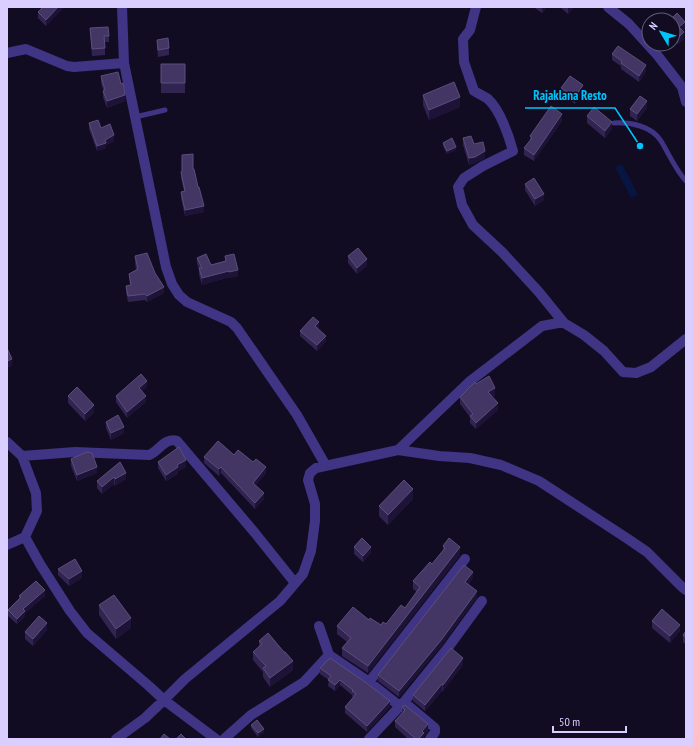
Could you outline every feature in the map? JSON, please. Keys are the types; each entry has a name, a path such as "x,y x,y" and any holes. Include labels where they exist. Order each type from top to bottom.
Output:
{"street":[{"path":"122,7 124,63 166,267 172,284 179,295 187,302 231,322 237,328 297,415 326,466"},
{"path":"476,7 470,30 463,39 464,62 474,91 487,98 492,103 508,133 513,151 483,166 464,178 458,187 462,205 473,225 502,252 538,291 564,323 584,335 604,351 623,372 636,373 651,368 686,338"},
{"path":"608,7 629,24 658,56 682,87 686,102"},
{"path":"7,53 26,49 67,66 74,67 124,63"},
{"path":"398,450 469,382 506,352 542,326 558,322 564,323"},
{"path":"22,456 75,452 149,455 168,441 177,441 295,583"},
{"path":"7,442 22,456 36,493 37,511 25,537 7,545"},
{"path":"116,739 145,718 185,679 280,601 303,574 311,552 315,521 315,504 308,480 310,473 316,468 398,450 439,456 470,458 501,465 539,481 647,552 686,590"},
{"path":"25,537 40,564 70,611 87,633 164,700 216,739"},
{"path":"369,682 465,559"},
{"path":"369,739 403,705 482,601"},
{"path":"319,626 329,655 435,728 435,732 430,739"},
{"path":"224,739 251,715 304,682 329,655"}],"lane":[{"path":"135,117 165,110"},
{"path":"614,123 623,122 637,125 650,131 660,140 686,181"}],"water":[{"path":"622,164 638,195 631,198 615,167"}],"building":[{"path":"43,7 58,7 46,20 38,12"},
{"path":"681,18 685,22 681,25"},
{"path":"108,27 109,36 104,36 105,48 92,49 90,28"},
{"path":"168,38 169,48 158,50 157,40"},
{"path":"618,46 646,65 639,76 621,63 622,61 612,54"},
{"path":"161,64 185,64 185,83 161,83"},
{"path":"118,72 121,84 123,83 125,95 107,101 103,91 105,90 101,76"},
{"path":"570,76 583,85 575,97 561,88"},
{"path":"454,82 460,97 429,110 423,95"},
{"path":"640,96 647,101 637,114 630,109"},
{"path":"551,106 562,114 534,155 524,148 532,138 530,136"},
{"path":"594,107 612,122 605,131 587,116"},
{"path":"98,120 101,128 110,124 114,135 105,140 106,143 97,146 89,123"},
{"path":"471,136 474,144 483,142 485,151 475,157 469,158 463,138"},
{"path":"452,138 456,147 447,151 443,143"},
{"path":"193,154 193,169 204,206 185,210 181,192 185,191 181,172 182,155"},
{"path":"534,178 544,194 535,199 525,184"},
{"path":"358,248 367,259 357,268 348,256"},
{"path":"147,253 155,273 164,287 147,296 145,294 128,296 126,286 131,285 129,274 138,269 135,256"},
{"path":"206,254 211,265 226,261 225,256 234,254 238,270 202,278 199,268 202,268 197,258"},
{"path":"313,317 319,322 315,326 326,336 317,345 300,331"},
{"path":"7,348 12,359 7,361"},
{"path":"141,374 147,381 139,388 146,396 127,412 116,396"},
{"path":"489,376 495,388 488,392 498,403 476,423 470,416 473,414 460,397 475,382 476,384"},
{"path":"77,387 94,405 85,414 68,396"},
{"path":"118,415 124,427 111,433 106,422"},
{"path":"218,441 234,455 238,450 253,462 256,459 266,467 253,483 264,493 255,503 221,467 219,469 204,457"},
{"path":"179,447 186,460 177,465 178,467 166,475 158,462"},
{"path":"87,452 92,453 97,467 77,475 71,459"},
{"path":"120,462 126,473 115,479 114,477 102,487 97,481"},
{"path":"404,480 413,489 388,515 379,506"},
{"path":"362,538 371,547 363,556 354,547"},
{"path":"449,538 460,547 368,666 342,648 351,638 337,626 353,607 369,620 370,618 381,625 383,622 386,624 401,605 405,608 420,587 413,581 430,562 432,564 445,548 443,546"},
{"path":"75,559 82,571 69,579 58,569"},
{"path":"464,565 473,572 465,582 477,591 442,639 399,691 378,675"},
{"path":"36,581 45,590 23,609 25,611 17,619 8,610 21,597 19,596"},
{"path":"114,595 131,618 116,629 99,605"},
{"path":"662,609 680,625 670,636 652,621"},
{"path":"39,616 47,623 33,639 25,632"},
{"path":"686,631 686,638 683,635"},
{"path":"268,633 293,661 270,678 263,668 266,666 253,652 262,644 259,641"},
{"path":"451,648 463,658 443,685 442,684 425,705 413,695"},
{"path":"330,658 390,701 367,726 345,707 356,694 352,691 353,690 340,680 335,685 328,680 331,676 320,668"},
{"path":"405,705 428,724 422,731 424,733 418,739 416,739 395,721 405,710 402,707"},
{"path":"257,720 264,729 258,733 251,725"},
{"path":"164,734 170,739 160,739"},
{"path":"181,734 186,739 176,739"}],"place":[{"name":"Rajaklana Resto","path":"640,146"}]}
